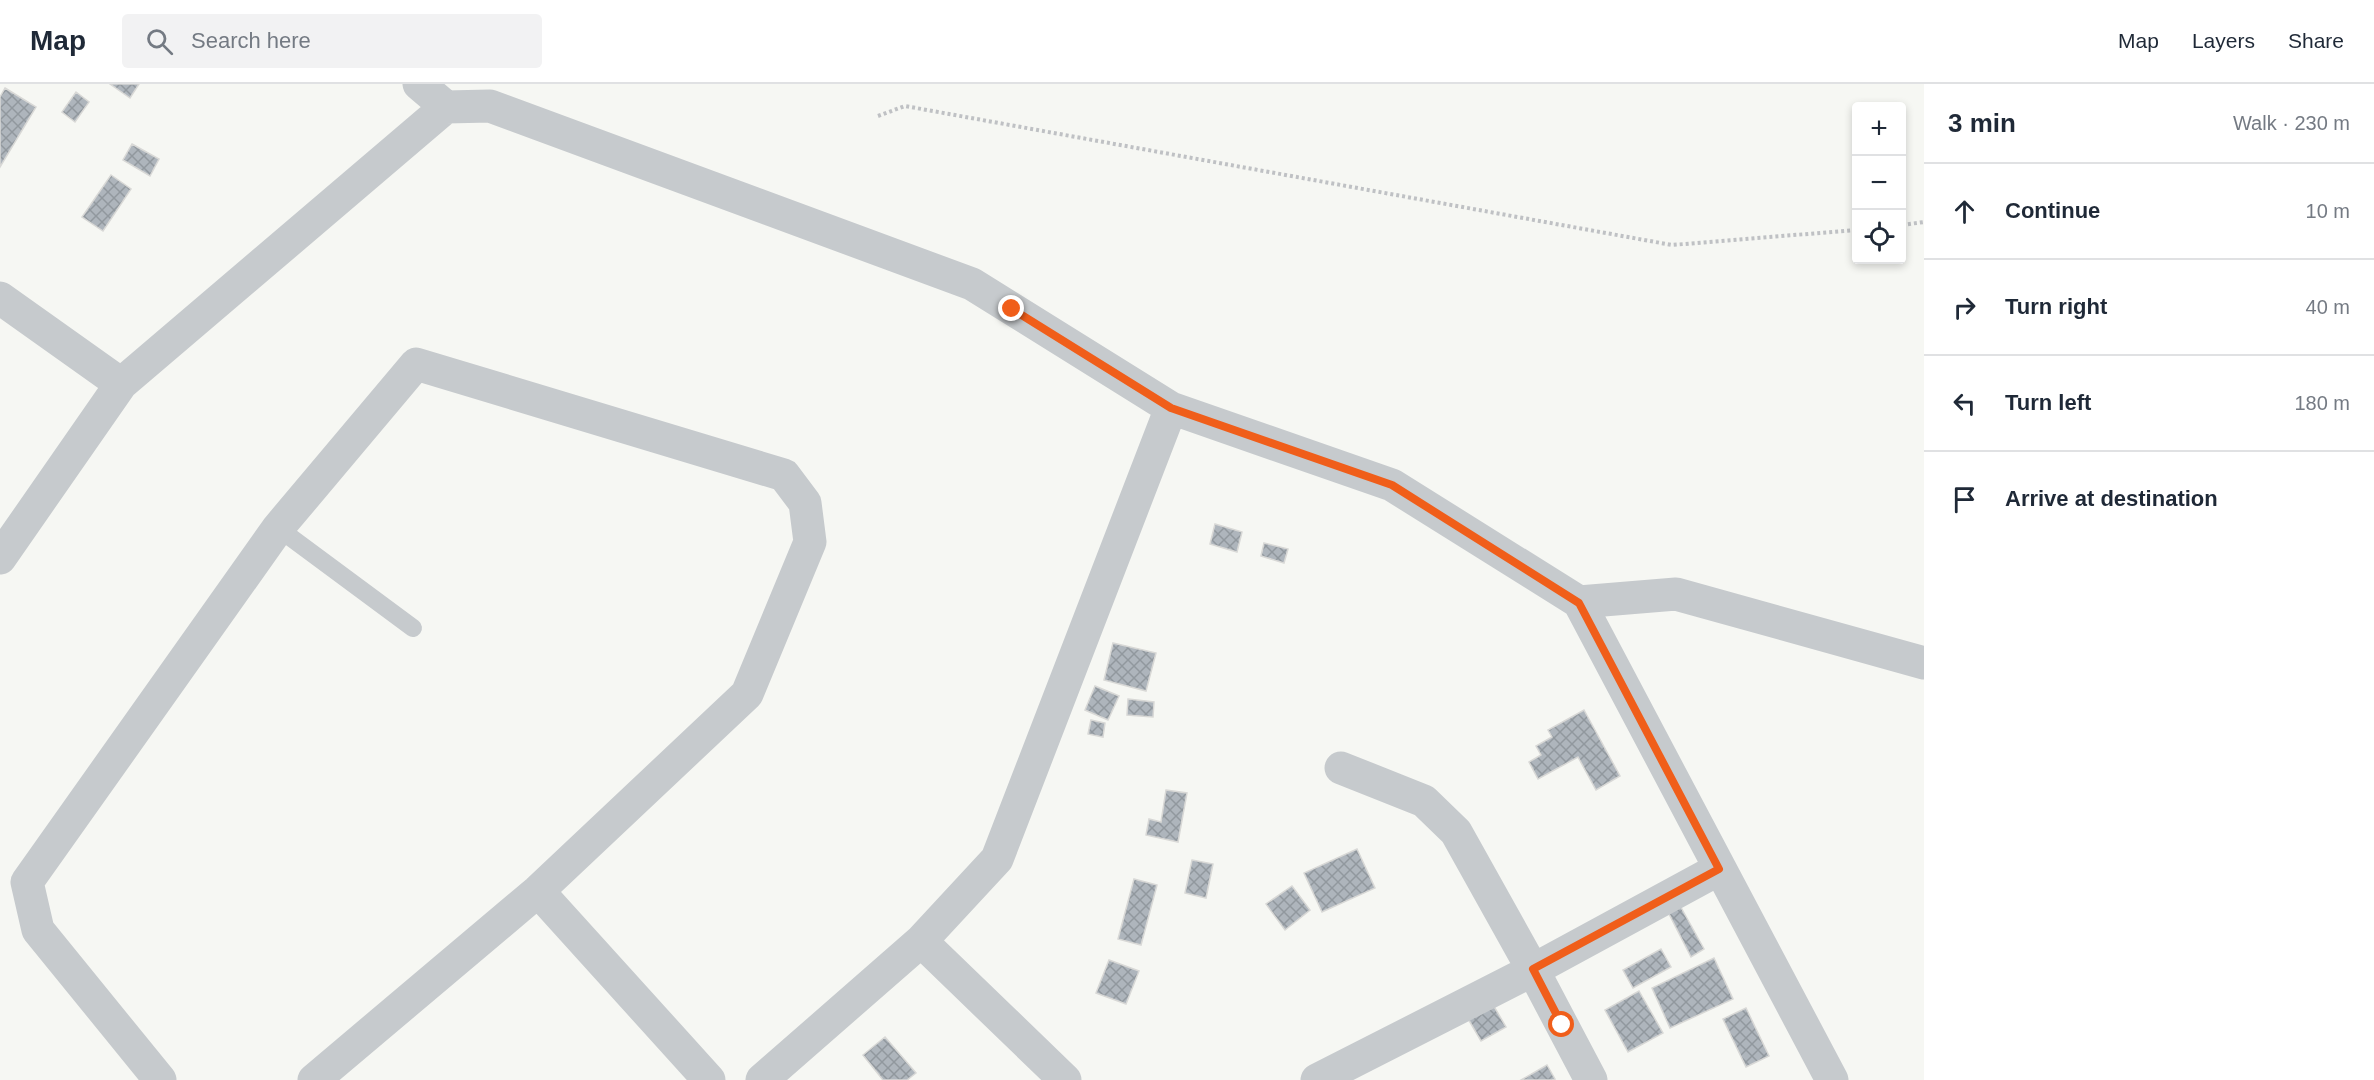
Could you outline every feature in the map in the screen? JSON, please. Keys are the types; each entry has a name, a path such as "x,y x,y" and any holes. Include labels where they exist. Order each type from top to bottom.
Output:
{"street":[{"path":"419,84 446,107"},
{"path":"0,558 121,384 446,107 485,95 972,284 1171,408 1392,485 1579,603 1832,1080"},
{"path":"0,298 121,384"},
{"path":"160,1080 38,930 27,882 278,528 416,364 784,475 805,503 810,542 747,694 538,891 314,1080"},
{"path":"762,1080 921,941 997,859 1171,408"},
{"path":"1579,603 1676,594 1924,663"},
{"path":"1341,768 1424,801 1456,832 1533,969 1591,1080"},
{"path":"1317,1080 1533,969 1719,869"},
{"path":"538,891 709,1080"},
{"path":"921,941 1065,1080"}],"lane":[{"path":"278,528 413,628"}],"path":[{"path":"878,116 905,106 1672,245 1852,230"},
{"path":"1906,224 1924,222"}],"building":[{"path":"110,84 139,84 130,98"},
{"path":"5,88 36,107 0,167 0,97"},
{"path":"76,92 89,102 75,122 62,112"},
{"path":"132,144 159,159 150,176 123,160"},
{"path":"111,175 131,189 103,231 82,217"},
{"path":"1215,524 1242,532 1237,552 1210,544"},
{"path":"1264,543 1288,549 1284,563 1261,556"},
{"path":"1113,643 1156,653 1146,691 1104,680"},
{"path":"1095,686 1119,696 1108,720 1085,710"},
{"path":"1128,699 1154,702 1153,717 1127,715"},
{"path":"1584,710 1620,776 1596,790 1578,757 1538,779 1529,762 1541,755 1536,746 1552,737 1548,730"},
{"path":"1091,720 1105,723 1103,737 1088,734"},
{"path":"1166,790 1187,793 1178,842 1146,835 1149,819 1161,822"},
{"path":"1357,849 1375,888 1322,912 1304,873"},
{"path":"1192,860 1213,864 1206,898 1185,893"},
{"path":"1134,879 1157,885 1141,945 1118,939"},
{"path":"1292,886 1310,910 1285,930 1266,904"},
{"path":"1678,902 1704,949 1691,957 1666,908"},
{"path":"1661,949 1671,967 1633,988 1623,970"},
{"path":"1714,958 1733,999 1670,1028 1652,988"},
{"path":"1109,960 1139,971 1126,1004 1096,993"},
{"path":"1639,991 1663,1033 1628,1052 1605,1010"},
{"path":"1492,1003 1506,1027 1481,1041 1467,1017"},
{"path":"1746,1008 1769,1056 1746,1067 1723,1019"},
{"path":"885,1037 916,1073 907,1080 883,1080 863,1055"},
{"path":"1547,1065 1555,1079 1521,1080"}],"route":[{"path":"1012,309 1171,408 1392,485 1579,603 1719,869 1533,969 1562,1025"}]}
